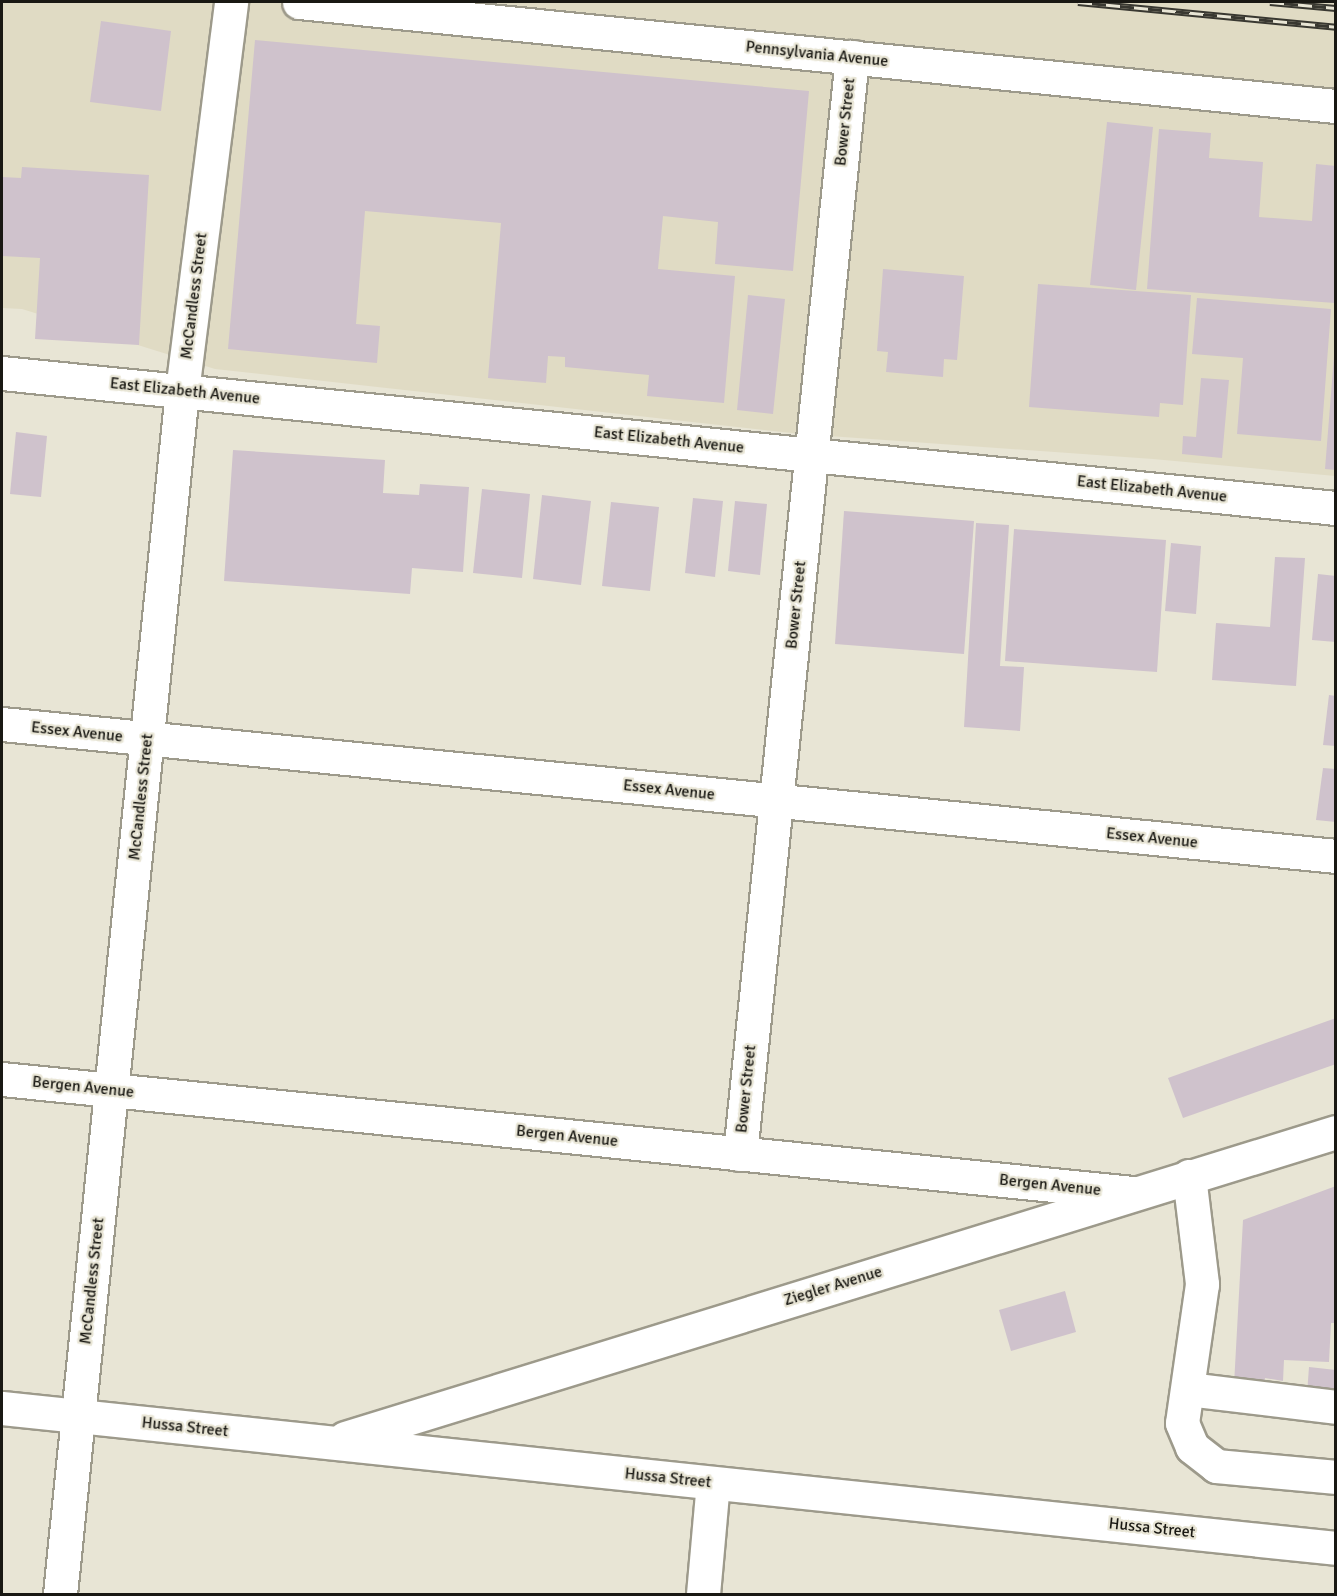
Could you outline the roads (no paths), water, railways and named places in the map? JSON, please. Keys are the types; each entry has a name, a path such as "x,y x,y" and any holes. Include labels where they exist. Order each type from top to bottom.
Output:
{"street":[{"name":"McCandless Street","path":"60,1594 182,391 231,2"},
{"name":"Pennsylvania Avenue","path":"299,2 1335,106"},
{"name":"Bower Street","path":"740,1154 852,57"},
{"name":"East Elizabeth Avenue","path":"2,373 1335,508"},
{"name":"Essex Avenue","path":"2,724 1335,856"},
{"name":"Bergen Avenue","path":"2,1079 1132,1193"},
{"name":"Ziegler Avenue","path":"331,1442 1335,1132"},
{"path":"1189,1176 1202,1284 1182,1423 1192,1447 1216,1466 1335,1476"},
{"path":"1188,1389 1335,1407"},
{"name":"Hussa Street","path":"2,1408 1335,1548"},
{"path":"703,1594 713,1483"}],"railway":[{"path":"1078,2 1336,27"},
{"path":"1270,2 1336,8"}]}
